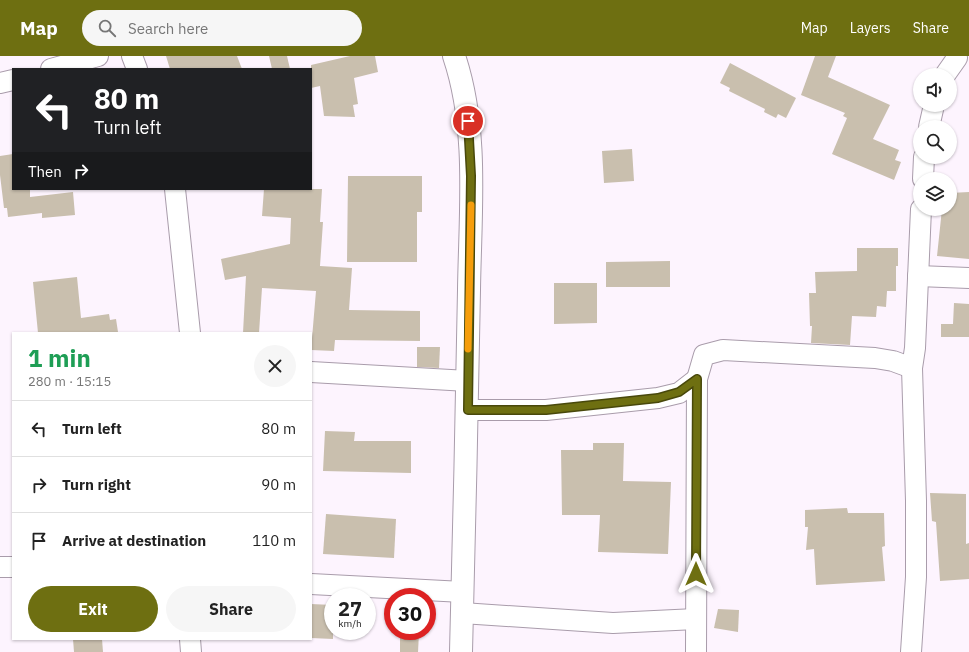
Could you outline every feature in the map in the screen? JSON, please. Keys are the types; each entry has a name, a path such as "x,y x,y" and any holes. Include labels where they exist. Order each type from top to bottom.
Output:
{"street":[{"path":"55,68 98,56"},
{"path":"132,56 137,68"},
{"path":"454,56 467,111 471,176 468,410 462,602 462,652"},
{"path":"952,68 960,59"},
{"path":"0,83 12,80"},
{"path":"175,190 190,332"},
{"path":"911,652 916,569 912,368 915,348 921,216"},
{"path":"918,276 969,278"},
{"path":"893,361 915,348"},
{"path":"696,652 697,379 704,355 723,350 875,358 893,361 912,368"},
{"path":"312,372 468,381"},
{"path":"468,410 546,410 658,398 679,392 697,379"},
{"path":"0,567 12,568"},
{"path":"312,584 462,602 613,623 696,619"},
{"path":"190,640 191,652"}],"building":[{"path":"166,56 237,56 242,68 170,68"},
{"path":"269,56 287,56 290,68 272,68"},
{"path":"350,56 375,56 378,72 354,78 358,104 353,105 355,117 324,116 320,86 312,88 311,65"},
{"path":"815,56 836,56 828,77 890,105 873,139 899,150 895,160 901,162 894,180 832,154 847,118 843,116 845,113 801,95"},
{"path":"730,63 796,98 786,118 778,114 776,118 764,112 765,109 729,91 730,88 720,83"},
{"path":"632,149 634,181 604,183 602,151"},
{"path":"12,154 12,190 30,190 30,197 73,192 75,215 42,218 42,213 8,217 7,208 4,208 0,175 0,156"},
{"path":"348,176 422,176 422,212 417,212 417,262 347,262"},
{"path":"322,189 320,222 323,222 320,266 352,268 349,310 420,311 420,341 335,340 334,351 312,350 316,291 262,288 259,332 243,332 246,276 225,280 221,259 290,244 291,218 262,216 264,190"},
{"path":"969,192 969,259 937,256 941,216 957,216 957,193"},
{"path":"857,248 898,248 896,291 887,291 886,307 877,306 876,317 852,316 850,345 811,343 812,326 810,326 809,293 816,293 815,272 857,271"},
{"path":"670,261 670,287 606,287 606,262"},
{"path":"77,277 81,318 109,314 110,320 116,319 118,332 38,332 33,282"},
{"path":"554,283 597,283 597,323 554,324"},
{"path":"954,303 969,304 969,337 941,337 941,324 953,324"},
{"path":"417,347 440,347 439,368 417,367"},
{"path":"325,431 355,432 354,441 411,441 411,473 323,471"},
{"path":"593,443 624,443 623,481 671,482 668,554 598,552 600,515 562,515 561,450 593,450"},
{"path":"930,493 966,494 966,544 969,543 969,579 940,581 936,522 932,521"},
{"path":"847,508 848,513 884,513 885,546 882,547 885,581 816,585 814,549 806,550 808,527 805,527 805,510"},
{"path":"326,514 396,519 394,558 323,554"},
{"path":"312,604 324,605 324,639 312,638"},
{"path":"718,609 739,610 738,632 714,628"},
{"path":"73,640 102,640 103,652 74,652"},
{"path":"400,640 419,640 418,652 400,652"}],"slow traffic":[{"path":"468,349 471,205"}],"route":[{"path":"468,121 471,176 468,410 546,410 658,398 679,392 697,379 696,574"}]}
